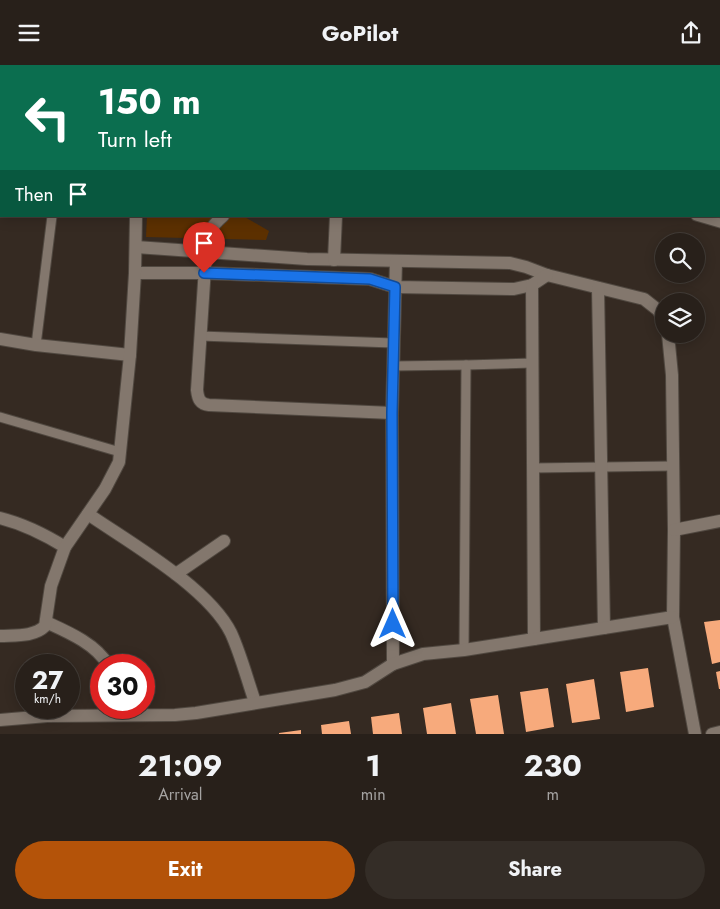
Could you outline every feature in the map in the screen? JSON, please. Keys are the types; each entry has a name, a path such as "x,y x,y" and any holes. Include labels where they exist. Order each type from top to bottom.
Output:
{"street":[{"path":"0,636 41,630 46,622 51,586 65,547 115,470 120,452 130,355 136,273 136,217"},
{"path":"222,217 214,224 208,234 200,336 198,398 204,404 392,413"},
{"path":"334,260 336,217"},
{"path":"136,247 334,260 510,263 547,275 644,299 655,308"},
{"path":"393,664 392,413 396,261"},
{"path":"136,273 204,273 370,279 395,287 514,289 532,285 547,275"},
{"path":"532,285 534,639"},
{"path":"598,288 604,628"},
{"path":"0,339 36,345 130,355"},
{"path":"669,343 671,361 674,530 673,617 695,734"},
{"path":"88,514 176,574 223,621 230,632 255,702"},
{"path":"0,518 44,533 65,547"},
{"path":"674,530 720,521"},
{"path":"176,574 224,541"},
{"path":"155,713 175,715 335,690 365,682 393,664 424,654 464,650 673,617"},
{"path":"46,622 96,650 99,654"},
{"path":"0,720 90,713"},
{"path":"712,734 720,732"}],"lane":[{"path":"36,345 52,217"},
{"path":"699,217 720,223"},
{"path":"200,336 393,343"},
{"path":"393,366 532,363"},
{"path":"464,650 466,365"},
{"path":"0,417 120,452"},
{"path":"533,468 673,466"}],"shaded area":[{"path":"147,217 245,217 269,231 266,240 146,237"}],"building":[{"path":"720,620 720,662 712,664 704,622"},
{"path":"648,668 654,707 626,712 620,672"},
{"path":"720,671 720,689 719,689 716,672"},
{"path":"594,679 600,719 572,723 566,684"},
{"path":"548,688 554,727 526,732 520,692"},
{"path":"498,695 504,734 476,734 470,699"},
{"path":"451,703 456,734 427,734 423,708"},
{"path":"399,713 402,734 373,734 371,717"},
{"path":"349,721 351,734 322,734 321,725"},
{"path":"301,730 301,734 279,734 279,733"}],"route":[{"path":"204,273 370,279 395,287 392,413 393,624"}]}
